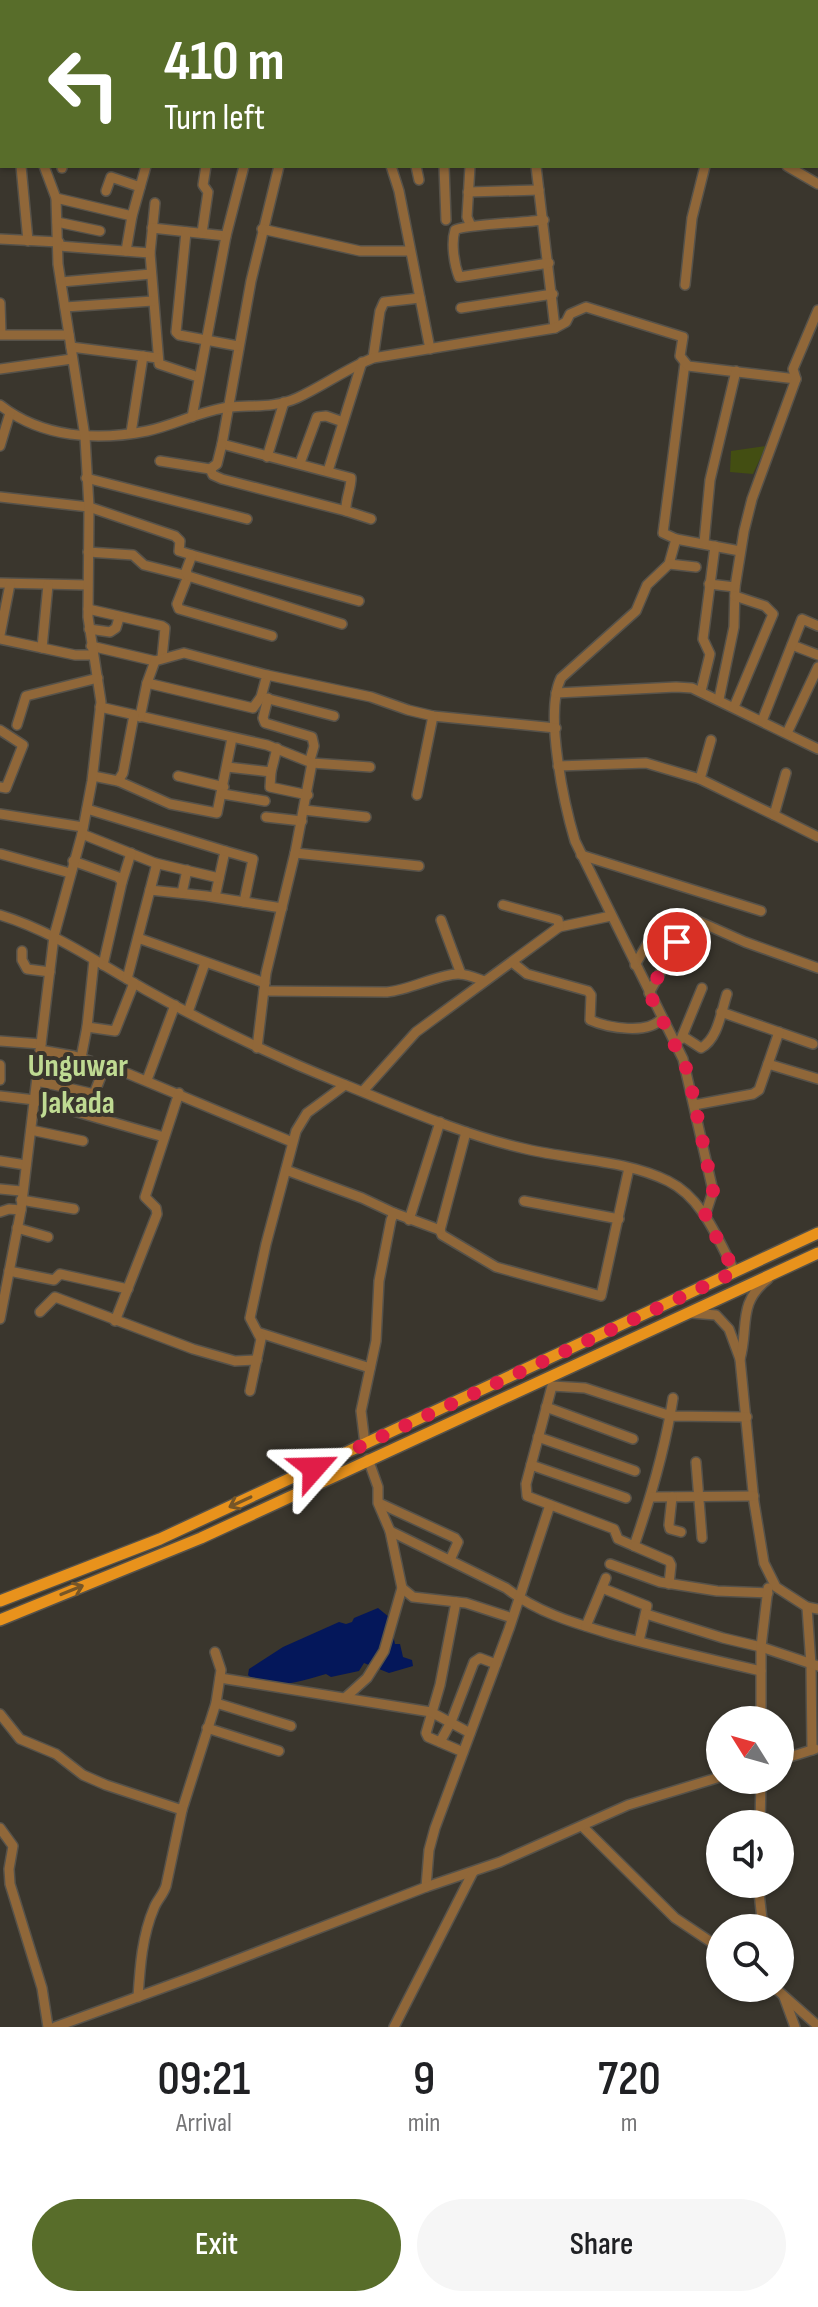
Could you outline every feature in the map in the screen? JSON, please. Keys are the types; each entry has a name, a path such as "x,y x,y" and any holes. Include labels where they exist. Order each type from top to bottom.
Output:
{"main road":[{"path":"0,1601 160,1539 818,1233"},
{"path":"0,1620 201,1538 818,1253"}],"street":[{"path":"21,168 28,241"},
{"path":"0,1319 21,1201 54,936 87,809 100,707 89,629 89,507 85,437 61,282 56,198 45,168"},
{"path":"126,251 145,168"},
{"path":"202,233 208,192 203,185 206,168"},
{"path":"192,417 226,236 243,168"},
{"path":"160,461 210,469 217,464 262,229 278,168"},
{"path":"392,168 399,191 430,349"},
{"path":"416,168 419,180"},
{"path":"444,168 446,220"},
{"path":"470,168 467,223 471,226"},
{"path":"536,168 555,328"},
{"path":"685,285 692,218 704,168"},
{"path":"790,168 818,184"},
{"path":"106,191 111,177 140,187"},
{"path":"468,192 539,190"},
{"path":"56,198 153,215"},
{"path":"155,203 150,253 158,358 161,367 198,377"},
{"path":"544,220 460,226 453,236 459,277 549,263"},
{"path":"57,222 100,231"},
{"path":"152,228 226,236"},
{"path":"262,229 360,251 410,251"},
{"path":"186,232 175,328 179,335 238,346"},
{"path":"0,239 150,253"},
{"path":"61,282 151,274"},
{"path":"461,308 553,294"},
{"path":"373,358 384,302 420,298"},
{"path":"65,307 153,301"},
{"path":"0,303 0,334 69,335"},
{"path":"0,405 10,413 61,433 85,437 147,431 229,407 257,408 297,398 373,358 555,328 566,322 570,314 586,307 683,337 680,356 685,363 694,367 796,379"},
{"path":"719,699 734,627 740,551 752,499 796,379 793,369 818,310"},
{"path":"71,347 158,358"},
{"path":"131,433 143,356"},
{"path":"0,369 72,359"},
{"path":"328,471 362,362"},
{"path":"685,363 663,533 676,539 740,551"},
{"path":"704,543 710,480 736,371"},
{"path":"267,457 284,402"},
{"path":"0,446 10,413"},
{"path":"300,463 317,417 326,416 343,422"},
{"path":"222,444 351,478 346,511"},
{"path":"210,469 213,475 222,479 371,519"},
{"path":"86,478 247,519"},
{"path":"0,497 89,507 175,536 180,541 179,551 359,601"},
{"path":"676,539 669,564 647,585 636,611 561,678 556,693 556,728 564,803 581,855 688,1072 713,1191 705,1216"},
{"path":"701,691 710,654 703,639 715,546"},
{"path":"88,552 133,555 144,565 342,624"},
{"path":"192,555 179,609 272,636"},
{"path":"669,564 696,567"},
{"path":"87,585 5,584 0,637 75,655 92,650 159,659 184,653 267,675 371,697 433,716 556,728"},
{"path":"709,584 765,606 773,614 734,707"},
{"path":"42,648 48,585"},
{"path":"88,609 165,628 159,659 147,683 123,773 118,781"},
{"path":"89,629 110,632 116,628 119,618"},
{"path":"762,721 802,619 818,626"},
{"path":"792,645 818,655"},
{"path":"787,733 818,667"},
{"path":"257,1048 265,987 308,795 314,746 312,737 265,723 267,675"},
{"path":"17,725 26,696 98,678"},
{"path":"147,683 253,708 265,698"},
{"path":"556,693 676,687 701,691 818,749"},
{"path":"265,698 334,716"},
{"path":"100,707 277,748 311,762 370,767"},
{"path":"417,795 433,716"},
{"path":"0,730 23,745 6,788 0,787"},
{"path":"93,776 118,781 170,804 217,813 232,738"},
{"path":"700,779 711,740"},
{"path":"277,748 270,787 308,795"},
{"path":"558,766 646,763 700,779 818,837"},
{"path":"227,767 271,772"},
{"path":"774,815 786,773"},
{"path":"178,776 265,801"},
{"path":"87,809 253,859 244,902"},
{"path":"0,814 82,831 155,863 219,878"},
{"path":"266,817 366,817"},
{"path":"215,897 225,851"},
{"path":"81,1058 99,962 131,853"},
{"path":"295,853 419,866"},
{"path":"1,854 70,873"},
{"path":"581,855 761,911"},
{"path":"73,861 118,877 122,882"},
{"path":"87,1027 115,1031 131,981 155,863"},
{"path":"182,893 187,870"},
{"path":"150,890 282,908"},
{"path":"503,905 558,920 559,927"},
{"path":"0,915 54,936 257,1048 345,1085 466,1132 526,1149 629,1168 670,1182 688,1196 705,1216 735,1272"},
{"path":"363,1091 416,1032 559,927 611,916"},
{"path":"649,993 691,918 745,942 818,968"},
{"path":"441,920 461,974"},
{"path":"635,965 661,920"},
{"path":"138,938 265,987 387,992 402,991 448,975 461,974 484,981"},
{"path":"22,951 22,960 27,969 50,972"},
{"path":"512,962 527,974 588,991 591,995 590,1020 598,1023 641,1028 651,1027 662,1018"},
{"path":"188,1012 205,963"},
{"path":"676,1044 684,1037 702,988"},
{"path":"684,1037 704,1047 714,1034 727,994"},
{"path":"147,1080 175,1005"},
{"path":"721,1012 813,1044"},
{"path":"694,1105 753,1094 759,1090 779,1032"},
{"path":"0,1041 41,1047 147,1080 292,1142"},
{"path":"768,1064 818,1079"},
{"path":"0,1065 0,1080"},
{"path":"89,1115 105,1066"},
{"path":"37,1081 94,1094"},
{"path":"345,1085 307,1113 292,1142 250,1318 260,1333 370,1368"},
{"path":"115,1321 157,1214 156,1208 145,1197 179,1093"},
{"path":"0,1096 35,1100 164,1137"},
{"path":"409,1220 440,1122"},
{"path":"31,1130 83,1141"},
{"path":"466,1132 440,1230 442,1235 496,1267 601,1296 629,1168"},
{"path":"0,1161 26,1165"},
{"path":"286,1170 440,1230"},
{"path":"0,1189 21,1201 74,1209"},
{"path":"0,1212 21,1201"},
{"path":"524,1201 619,1219"},
{"path":"365,1444 361,1411 378,1326 379,1281 386,1237 394,1213"},
{"path":"17,1228 48,1237"},
{"path":"740,1359 745,1337 745,1308 764,1281 785,1268"},
{"path":"9,1271 54,1280"},
{"path":"40,1312 53,1297 54,1280 60,1274 128,1289"},
{"path":"53,1297 235,1361 257,1360"},
{"path":"689,1313 716,1315 729,1329 740,1359 760,1542 769,1576 776,1587 807,1607 818,1609"},
{"path":"250,1391 260,1333"},
{"path":"669,1584 669,1561 618,1539 614,1529 527,1496 526,1484 552,1386 585,1388 671,1416 747,1417"},
{"path":"634,1546 665,1449 673,1398"},
{"path":"546,1407 633,1439"},
{"path":"538,1437 635,1471"},
{"path":"346,1697 367,1678 384,1651 402,1588 390,1531 378,1503 378,1487 368,1459"},
{"path":"696,1462 702,1538"},
{"path":"531,1465 626,1498"},
{"path":"652,1497 754,1496"},
{"path":"672,1497 670,1529 681,1532"},
{"path":"378,1503 455,1538 458,1542 450,1560"},
{"path":"426,1887 429,1850 435,1828 496,1664 550,1505"},
{"path":"390,1531 506,1588 518,1599 540,1610 639,1641 761,1671"},
{"path":"610,1564 669,1584 717,1591 768,1593"},
{"path":"761,1706 761,1647 769,1576"},
{"path":"586,1626 604,1583 645,1604 646,1614 639,1641"},
{"path":"402,1588 413,1597 456,1602 512,1618"},
{"path":"456,1602 440,1685 426,1735 463,1752"},
{"path":"794,1756 815,1749 815,1666 807,1607"},
{"path":"646,1614 815,1666"},
{"path":"138,1997 148,1925 155,1904 166,1886 182,1810 216,1703 221,1670 215,1652"},
{"path":"440,1742 474,1662 480,1658 496,1664"},
{"path":"220,1678 431,1712 470,1733"},
{"path":"216,1703 291,1726"},
{"path":"0,1714 20,1739 56,1754 83,1775 182,1810"},
{"path":"207,1728 279,1751"},
{"path":"55,2027 473,1872 628,1805 706,1781"},
{"path":"583,1827 675,1918 706,1939"},
{"path":"0,1828 13,1846 10,1884 42,1988 48,2027"},
{"path":"394,2027 473,1872"},
{"path":"784,2002 795,2027"},
{"path":"792,2002 818,2026"}],"green space":[{"path":"766,446 753,474 730,472 731,451"}],"shaded area":[{"path":"378,1608 389,1617 395,1644 400,1644 403,1657 412,1660 413,1666 389,1673 364,1663 359,1671 331,1677 326,1674 274,1685 255,1681 248,1675 249,1669 283,1647 339,1622 352,1622 354,1618"}],"district":[{"name":"Unguwar Jakada","path":"78,1084"}],"route":[{"path":"314,1468 735,1272 705,1216 713,1191 688,1072 649,993 677,942"}]}
